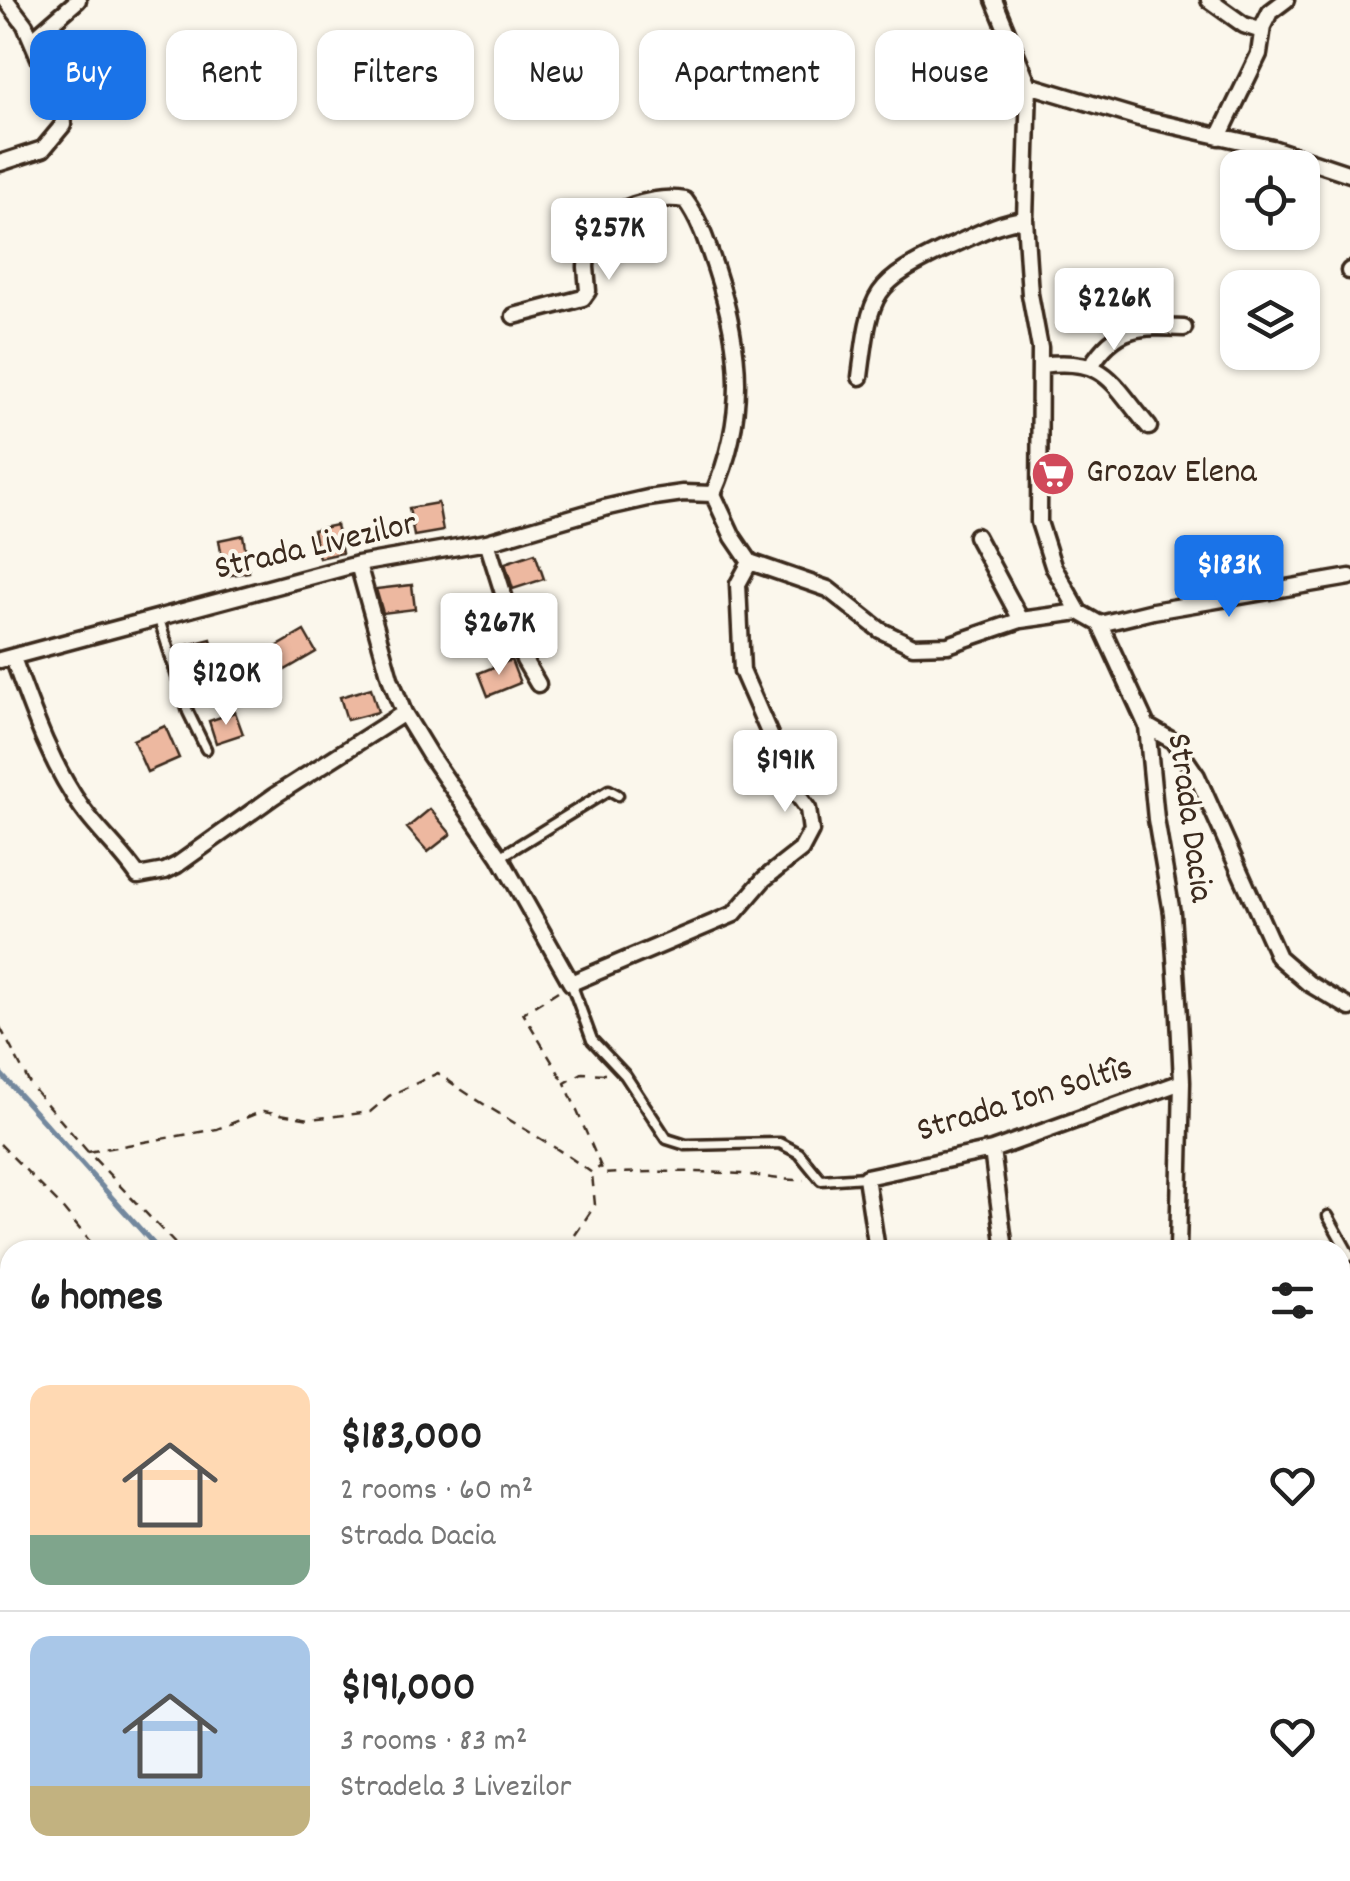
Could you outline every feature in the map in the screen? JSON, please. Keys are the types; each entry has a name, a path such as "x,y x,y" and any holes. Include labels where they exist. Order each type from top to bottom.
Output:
{"street":[{"path":"6,0 30,36"},
{"path":"44,30 78,0"},
{"path":"994,0 1028,84 1025,219 1040,365 1039,522 1053,566 1079,612 1100,624 1153,610 1350,577"},
{"path":"1209,0 1244,25 1262,31"},
{"path":"1219,136 1259,54 1270,12 1286,0"},
{"path":"1028,84 1139,118 1272,148 1350,174"},
{"path":"0,162 43,149 63,120"},
{"path":"514,316 582,298 588,291 589,230 607,216 670,197 684,200 708,246 725,298 737,362 738,394 731,450 713,494 750,562 828,589 880,630 914,646 948,644 1020,620 1079,612"},
{"path":"860,377 872,306 886,282 912,264 1003,222 1025,219"},
{"path":"1091,366 1124,331 1184,328"},
{"path":"1040,365 1068,362 1098,368 1150,427"},
{"name":"Strada Livezilor","path":"404,712 274,796 177,865 138,876 80,806 61,775 6,659 358,564 487,542 604,508 683,493 713,494"},
{"path":"976,536 1020,620"},
{"path":"487,542 524,660 538,684"},
{"path":"358,564 378,641 404,712 500,856 570,984 734,914 764,879 801,850 810,831 808,810 794,790 742,671 738,584 750,562"},
{"name":"Strada Dacia","path":"1100,624 1148,726 1156,819 1172,914 1182,1082 1178,1240"},
{"path":"1148,726 1173,742 1197,776 1278,957 1308,983 1350,1008"},
{"name":"Strada Ion Soltîs","path":"866,1177 992,1150 1182,1082"},
{"path":"992,1150 1004,1240"},
{"path":"866,1177 875,1240"}],"lane":[{"path":"158,616 188,712 206,750"},
{"path":"500,856 609,790 618,795"},
{"name":"Strada Ion Soltîs","path":"570,984 592,1040 624,1075 667,1139 686,1145 780,1143 800,1153 821,1180 866,1177"},
{"path":"1328,1216 1341,1240"}],"path":[{"path":"565,1083 523,1013 570,984"},
{"path":"0,1027 30,1086 171,1240"},
{"path":"88,1152 217,1129 264,1111 310,1118 370,1112 389,1096 438,1073 522,1128 551,1142 592,1173 595,1206 572,1240"},
{"path":"0,1144 89,1240"},
{"path":"592,1173 601,1166"}],"building":[{"path":"438,503 443,531 414,536 409,508"},
{"path":"336,525 342,553 319,558 313,530"},
{"path":"243,535 249,572 225,576 219,540"},
{"path":"535,553 544,579 513,589 505,563"},
{"path":"412,585 415,609 383,613 376,589"},
{"path":"304,631 316,652 285,670 273,649"},
{"path":"211,639 217,662 190,669 184,646"},
{"path":"511,660 520,683 488,696 479,673"},
{"path":"371,688 378,712 347,720 340,697"},
{"path":"235,712 243,734 216,743 209,721"},
{"path":"165,726 179,758 147,772 133,740"},
{"path":"430,809 451,834 428,852 407,828"}],"waterway":[{"path":"0,1073 150,1240"}],"place":[{"name":"Grozav Elena","path":"1053,474"}]}
